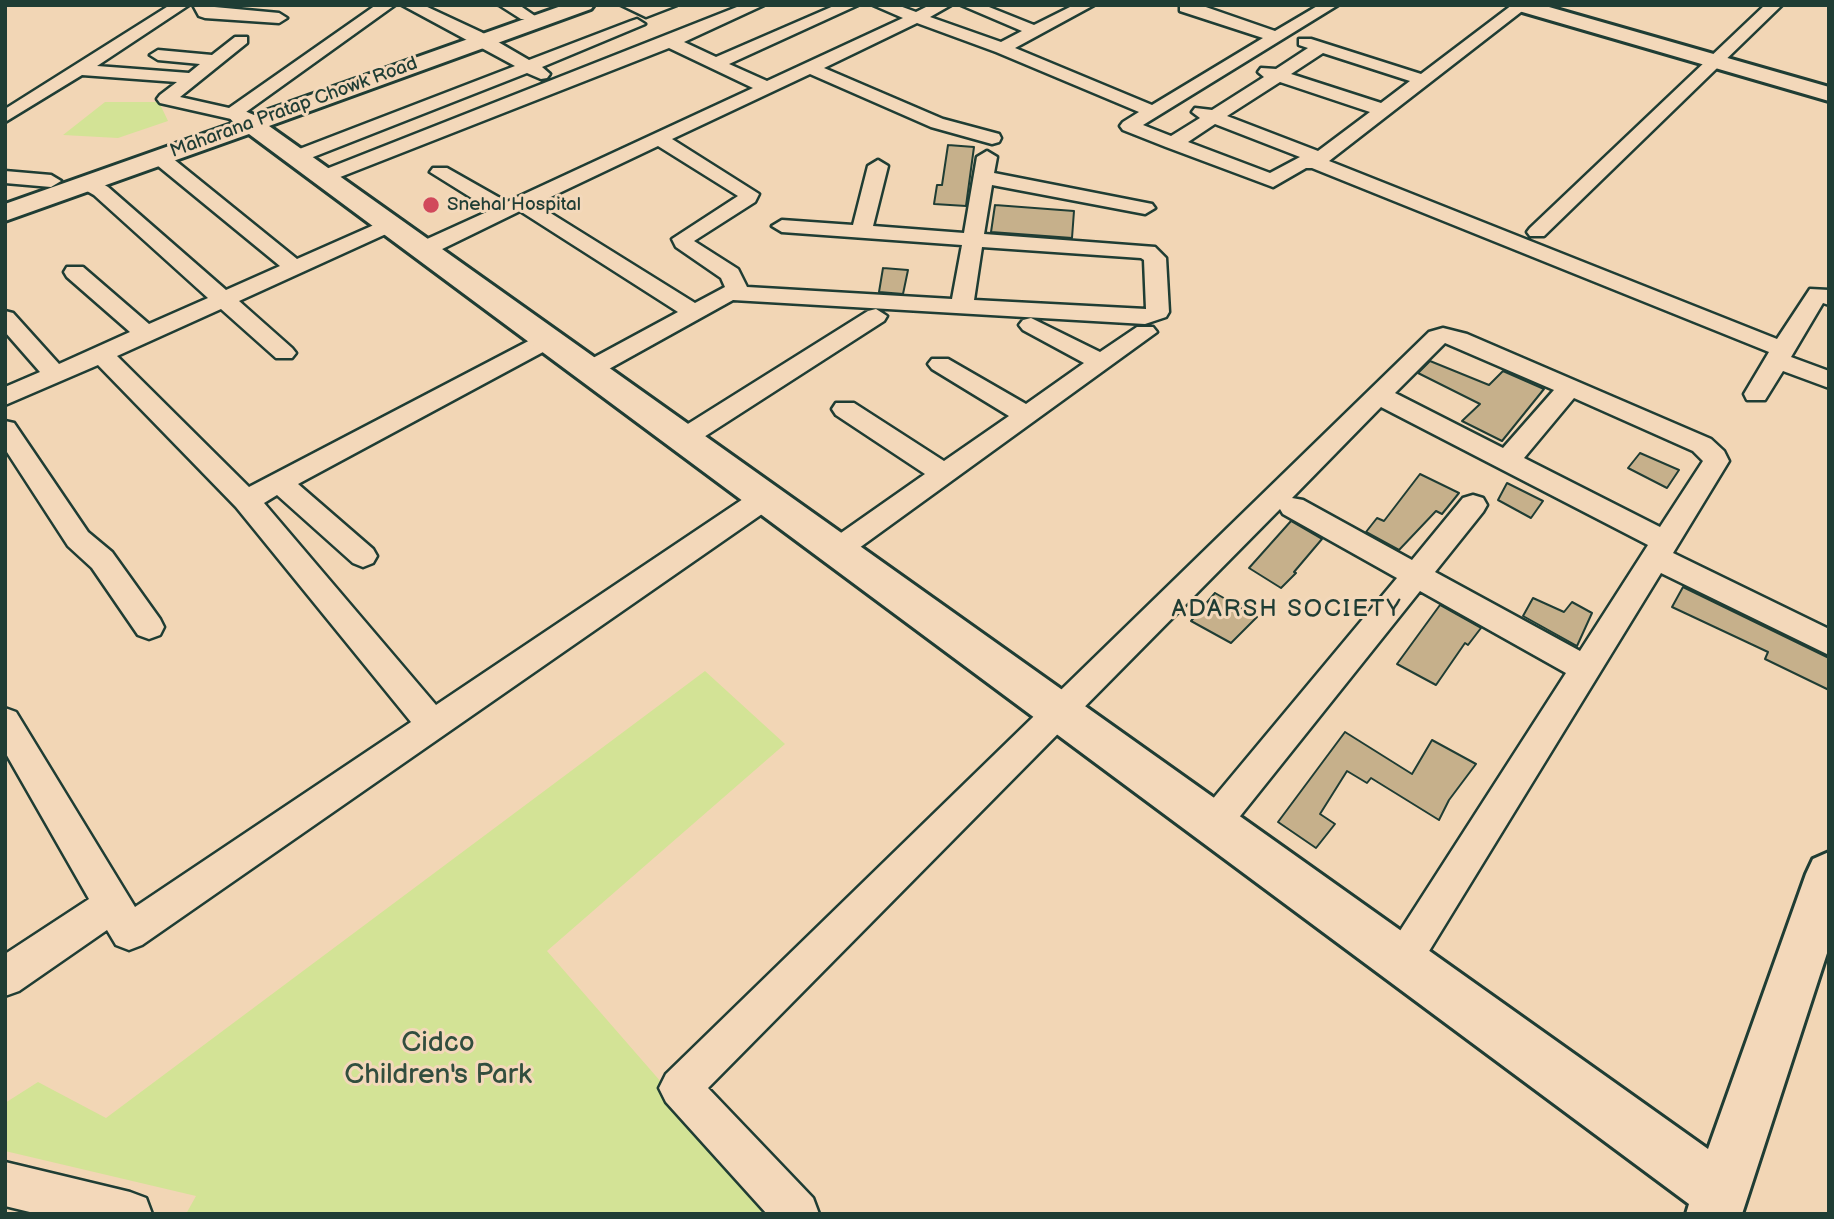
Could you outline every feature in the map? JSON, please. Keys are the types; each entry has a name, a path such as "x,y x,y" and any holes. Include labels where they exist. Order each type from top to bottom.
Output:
{"street":[{"path":"5,117 181,5"},
{"path":"201,5 205,13 279,18"},
{"path":"232,121 387,5"},
{"path":"410,5 480,37 559,85"},
{"name":"Maharana Pratap Chowk Road","path":"480,37 517,10 557,5"},
{"name":"Maharana Pratap Chowk Road","path":"5,197 480,37 584,5"},
{"path":"629,5 646,12 669,5"},
{"path":"717,63 850,5"},
{"path":"881,5 1002,48 1154,112"},
{"path":"424,249 943,5"},
{"path":"969,5 1035,31"},
{"path":"1002,48 1086,5"},
{"path":"1192,5 1186,8 1285,32 1423,80"},
{"path":"1330,5 1129,126 1273,181 1303,162 1317,160 1521,5 1829,94"},
{"path":"1537,232 1774,5"},
{"path":"310,167 559,85 752,7 796,28"},
{"path":"1272,17 1285,32"},
{"path":"310,167 528,67 637,24"},
{"path":"166,99 241,40"},
{"path":"670,42 767,88"},
{"path":"1173,143 1322,47"},
{"path":"108,52 216,60"},
{"path":"1238,61 1383,110"},
{"path":"810,68 937,124 990,144 962,305"},
{"path":"79,70 192,78"},
{"path":"166,99 232,121"},
{"path":"166,99 232,121 310,167 1402,961 1717,1203 1829,874"},
{"path":"1175,100 1780,355 1829,380"},
{"name":"Maharana Pratap Chowk Road","path":"5,213 159,157 232,121"},
{"path":"657,138 749,194 748,198 683,239 683,243 730,274 738,292"},
{"path":"159,157 295,268"},
{"path":"861,232 878,166"},
{"path":"440,172 513,207 692,312"},
{"path":"5,177 51,181"},
{"path":"983,177 1145,208"},
{"path":"87,183 101,191 284,353"},
{"path":"5,397 390,225"},
{"path":"589,370 722,295 738,292 1145,317 1158,312 1155,258 1151,253 782,226"},
{"path":"75,272 146,334"},
{"path":"1756,394 1818,294 1829,298"},
{"path":"684,438 876,316"},
{"path":"5,318 55,374"},
{"path":"1031,325 1102,363"},
{"path":"838,549 1145,332"},
{"path":"797,1214 680,1088 1437,337 1443,335 1459,339 1702,445 1716,461 1402,961"},
{"path":"246,500 548,340"},
{"path":"101,354 246,500 433,724"},
{"path":"940,364 1027,415"},
{"path":"1507,461 1570,387"},
{"path":"1378,396 1507,461 1829,643"},
{"path":"845,409 944,474"},
{"path":"5,429 78,539 102,560 149,627"},
{"path":"279,482 363,556"},
{"path":"5,722 128,932 765,498"},
{"path":"1213,824 1473,505"},
{"path":"1293,507 1587,669"},
{"path":"5,977 112,905"},
{"path":"5,1184 130,1214"}],"green space":[{"path":"105,102 159,102 168,121 118,138 63,135"},
{"name":"Cidco Children's Park","path":"705,671 785,744 547,951 776,1214 186,1214 196,1196 5,1151 5,1103 38,1082 106,1118"}],"building":[{"path":"948,145 974,147 966,206 934,204 937,185 942,185"},
{"path":"995,205 1074,211 1072,238 991,232"},
{"path":"883,268 908,270 903,294 879,292"},
{"path":"1430,361 1489,385 1503,371 1544,389 1502,441 1462,421 1480,404 1418,373"},
{"path":"1640,453 1679,470 1667,488 1628,468"},
{"path":"1420,474 1459,493 1442,514 1436,511 1399,550 1366,532 1377,518 1384,521"},
{"path":"1507,483 1543,501 1531,518 1498,500"},
{"path":"1291,521 1322,539 1281,588 1249,568"},
{"path":"1683,587 1829,658 1829,690 1765,659 1768,652 1672,607"},
{"path":"1215,593 1257,617 1231,643 1191,621"},
{"path":"1533,598 1564,612 1572,602 1592,613 1577,646 1523,616"},
{"path":"1440,605 1481,628 1468,645 1465,643 1436,685 1397,664"},
{"path":"1345,732 1412,774 1432,740 1476,764 1449,800 1439,820 1371,778 1367,783 1347,771 1320,814 1335,824 1316,848 1278,822"}],"place":[{"name":"Snehal Hospital","path":"431,205"}],"district":[{"name":"ADARSH SOCIETY","path":"1287,610"}]}
